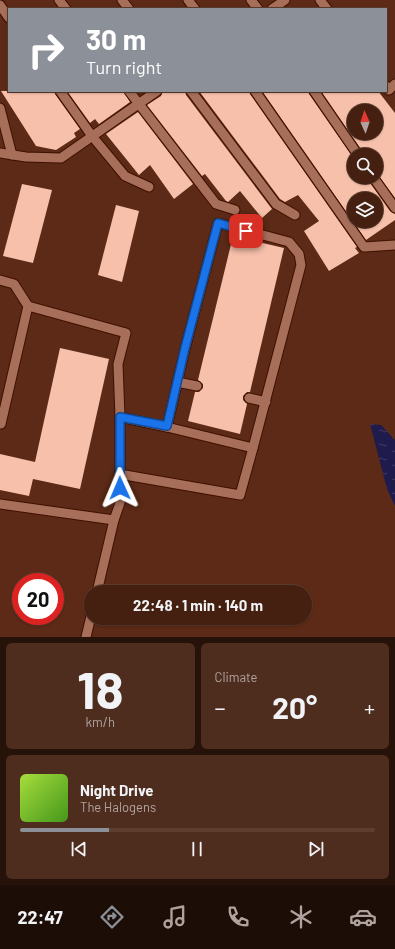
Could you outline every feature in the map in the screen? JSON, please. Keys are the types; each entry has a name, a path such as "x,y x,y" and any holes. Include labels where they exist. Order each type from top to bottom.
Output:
{"lane":[{"path":"59,0 65,8"},
{"path":"122,0 128,8"},
{"path":"188,0 194,8"},
{"path":"251,0 257,8"},
{"path":"273,8 285,0"},
{"path":"320,0 326,8"},
{"path":"0,5 8,17"},
{"path":"387,87 389,90 395,84"},
{"path":"61,92 92,136 125,176 149,187"},
{"path":"130,92 216,204 235,210"},
{"path":"0,153 26,157 61,158 156,92"},
{"path":"192,92 276,204 295,215"},
{"path":"256,92 364,247 395,245"},
{"path":"315,92 353,148"},
{"path":"0,108 12,155"},
{"path":"379,184 395,208"},
{"path":"120,474 240,495 254,448 301,265 299,254 288,242 218,223 167,426"},
{"path":"0,280 14,284 28,306 126,333 118,364 120,417 120,503 114,520 99,585"},
{"path":"1,424 28,306"},
{"path":"177,382 197,386"},
{"path":"249,398 266,402"},
{"path":"120,417 167,426 254,448"},
{"path":"0,504 114,520"},
{"path":"86,637 89,625"}],"water":[{"path":"370,424 381,425 395,440 395,506 387,489"}],"building":[{"path":"1,91 54,92 80,129 74,133 76,137 56,150 36,146"},
{"path":"68,92 124,92 130,102 99,124 95,119 90,123"},
{"path":"163,92 185,92 272,209 262,218 240,191 228,202 226,201 205,174 202,176 147,105 161,96"},
{"path":"200,92 249,92 357,247 355,248 359,253 329,271 304,231 319,221 298,195 285,202 280,199"},
{"path":"263,92 308,92 347,149 347,184 371,184 377,192 347,192 347,213"},
{"path":"322,92 379,92 395,113 395,198 383,182 383,148 360,148 355,140 383,140 383,104 347,104 347,129"},
{"path":"138,112 193,184 174,199 150,165 139,175 106,134"},
{"path":"22,184 52,190 33,263 3,256"},
{"path":"383,201 390,211 395,214 395,220 366,240 358,228 383,228"},
{"path":"116,205 139,211 122,282 98,275"},
{"path":"233,236 284,248 250,392 247,392 243,396 243,400 247,404 240,434 188,421 195,392 199,392 203,388 203,384 198,380"},
{"path":"60,348 109,359 80,489 33,479 29,496 0,490 0,454 35,462"}],"route":[{"path":"120,488 120,417 167,426 185,348 218,223 246,231"}]}
